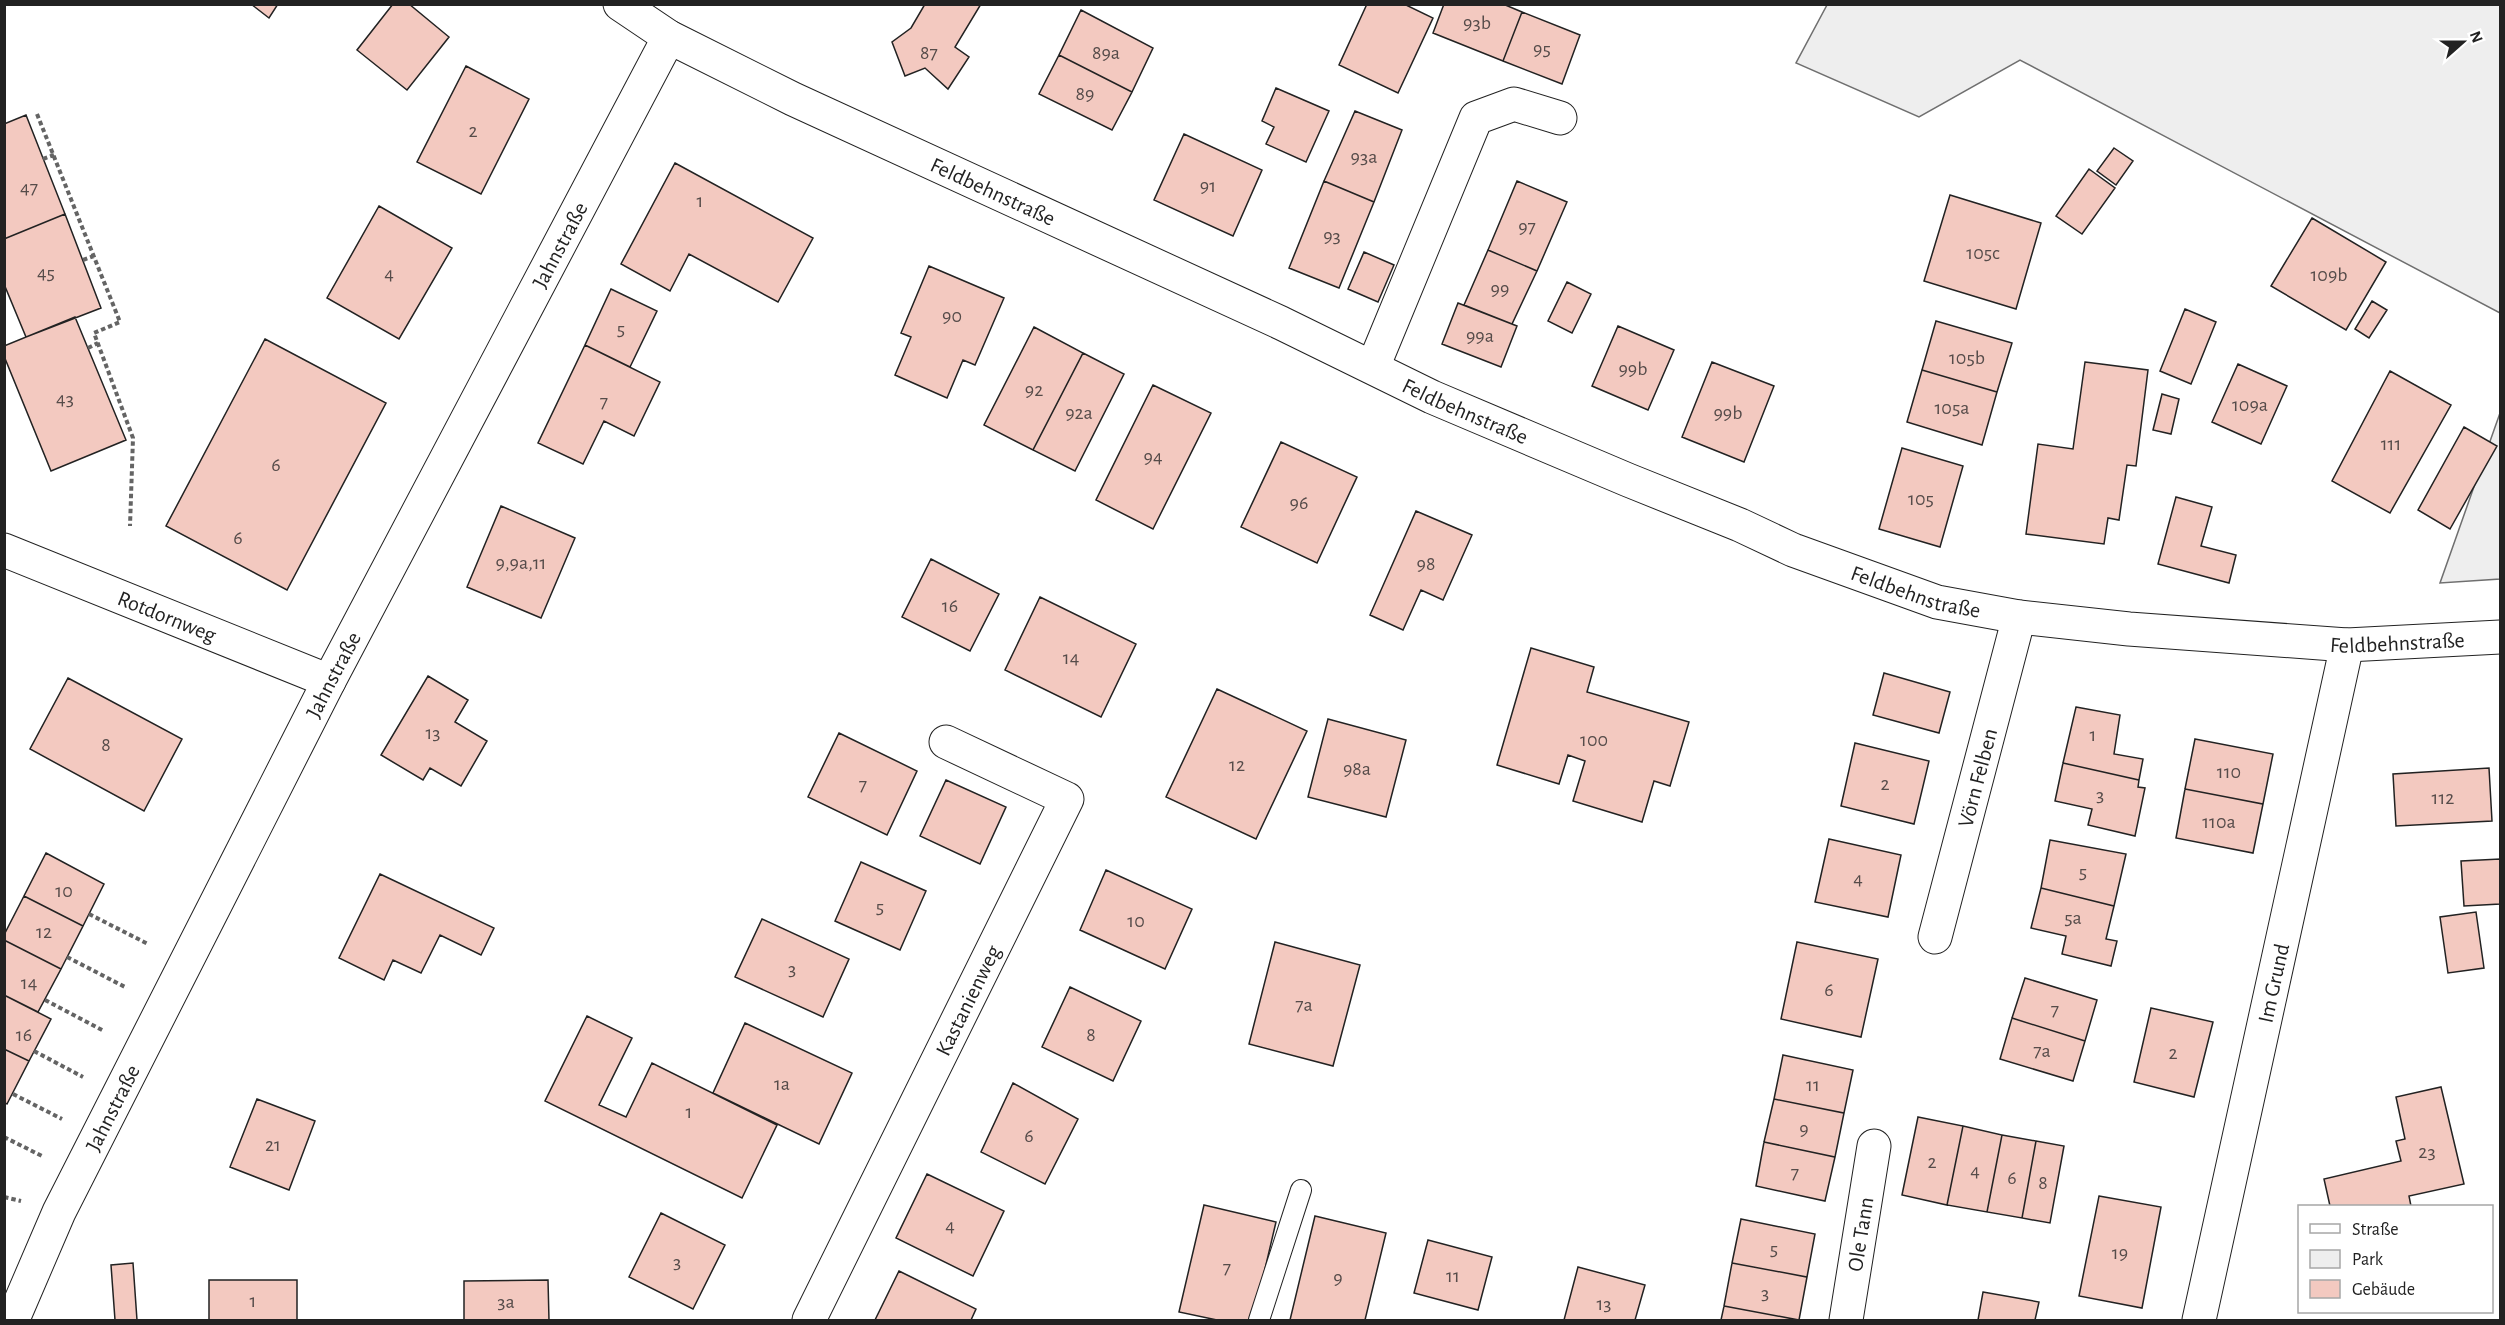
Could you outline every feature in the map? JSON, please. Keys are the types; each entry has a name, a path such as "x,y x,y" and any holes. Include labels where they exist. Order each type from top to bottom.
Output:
{"street":[{"name":"Feldbehnstraße","path":"621,4 669,37 793,99 1373,367 1432,397 1740,525 1793,550 1937,602 2019,617 2129,629 2347,645 2500,637"},
{"name":"Jahnstraße","path":"10,1320 16,1312 59,1212 329,681 669,37"},
{"path":"1373,367 1476,118 1514,104 1560,118"},
{"name":"Rotdornweg","path":"4,550 329,681"},
{"name":"Vörn Felben","path":"1935,937 2019,617"},
{"name":"Im Grund","path":"2199,1320 2347,645"},
{"name":"Kastanienweg","path":"809,1320 1067,799 946,742"},
{"name":"Ole Tann","path":"1846,1320 1874,1146"}],"lane":[{"path":"1259,1320 1301,1190"}],"path":[{"path":"37,114 120,322 94,333 133,438 130,526"},
{"path":"43,159 54,155"},
{"path":"83,260 94,256"},
{"path":"88,348 98,343"},
{"path":"89,914 148,944"},
{"path":"67,957 127,988"},
{"path":"45,1000 104,1031"},
{"path":"34,1052 83,1077"},
{"path":"13,1094 63,1119"},
{"path":"4,1137 44,1157"}],"green space":[{"path":"1827,5 2500,5 2500,313 2020,60 1919,117 1796,63"},
{"path":"2500,413 2500,579 2440,583"}],"building":[{"path":"251,4 278,4 269,18"},
{"path":"393,4 409,4 449,37 407,90 357,50"},
{"path":"925,4 981,4 955,47 969,57 948,89 925,68 905,76 892,42 911,28"},
{"path":"1367,4 1404,4 1433,18 1398,93 1339,65"},
{"path":"1444,4 1503,4 1522,12 1503,61 1433,33"},
{"path":"1081,10 1153,48 1132,92 1059,55"},
{"path":"1522,12 1580,35 1562,84 1503,61"},
{"path":"1059,55 1132,92 1112,130 1039,94"},
{"path":"466,66 529,99 481,194 417,162"},
{"path":"1276,88 1329,111 1306,162 1266,144 1274,127 1262,121"},
{"path":"1355,111 1402,130 1374,202 1324,181"},
{"path":"26,115 65,214 4,239 4,124"},
{"path":"1184,134 1262,170 1233,236 1154,200"},
{"path":"2114,148 2133,161 2116,185 2097,171"},
{"path":"675,163 813,238 778,302 689,254 670,291 621,264"},
{"path":"2089,169 2115,188 2082,234 2056,216"},
{"path":"1324,181 1374,202 1339,288 1289,268"},
{"path":"1517,181 1567,202 1537,271 1488,250"},
{"path":"1950,195 2041,223 2016,309 1924,281"},
{"path":"379,206 452,248 399,339 327,298"},
{"path":"65,214 101,308 26,337 4,284 4,239"},
{"path":"2312,218 2386,262 2346,330 2271,286"},
{"path":"1488,250 1537,271 1512,324 1464,305"},
{"path":"1364,252 1394,265 1378,302 1348,289"},
{"path":"929,266 1004,298 975,365 963,360 947,398 895,375 911,337 901,333"},
{"path":"1567,282 1591,294 1572,333 1548,321"},
{"path":"611,289 657,311 630,367 585,345"},
{"path":"2372,301 2387,310 2369,338 2355,329"},
{"path":"1458,303 1517,326 1501,367 1442,344"},
{"path":"2185,309 2216,322 2191,384 2160,371"},
{"path":"75,317 126,440 51,471 4,356 4,346"},
{"path":"1936,321 2012,343 1997,392 1922,370"},
{"path":"1618,326 1674,350 1648,410 1592,386"},
{"path":"1034,327 1083,353 1033,450 984,425"},
{"path":"265,339 386,403 287,590 166,526"},
{"path":"585,345 660,382 634,436 604,421 583,464 538,443"},
{"path":"1083,353 1124,374 1075,471 1033,450"},
{"path":"1712,362 1774,386 1744,462 1682,437"},
{"path":"2085,362 2148,370 2136,466 2127,465 2119,520 2108,518 2104,544 2026,534 2038,444 2073,449"},
{"path":"2238,364 2287,386 2261,444 2212,422"},
{"path":"1922,370 1997,392 1982,445 1907,422"},
{"path":"2390,371 2451,405 2390,513 2332,481"},
{"path":"1153,385 1211,413 1153,529 1096,500"},
{"path":"2162,394 2179,399 2171,434 2153,430"},
{"path":"2464,427 2497,446 2450,529 2418,510"},
{"path":"1281,442 1357,477 1317,563 1241,527"},
{"path":"1902,448 1963,466 1940,547 1879,529"},
{"path":"2176,497 2212,507 2201,546 2236,555 2229,583 2158,564"},
{"path":"501,506 575,538 541,618 467,587"},
{"path":"1416,511 1472,535 1443,600 1421,590 1403,630 1370,615"},
{"path":"931,559 999,594 970,651 902,617"},
{"path":"1040,597 1136,644 1101,717 1005,670"},
{"path":"1531,648 1594,667 1587,692 1689,722 1670,786 1654,781 1642,822 1573,801 1585,761 1568,755 1559,784 1497,765"},
{"path":"1884,673 1950,692 1939,733 1873,715"},
{"path":"428,676 468,700 455,722 487,741 461,786 430,768 423,780 381,755"},
{"path":"68,678 182,739 144,811 30,749"},
{"path":"1217,689 1307,731 1256,839 1166,797"},
{"path":"2076,707 2120,715 2114,754 2143,759 2139,780 2063,763"},
{"path":"1328,719 1406,740 1386,817 1308,797"},
{"path":"839,733 917,771 887,835 808,797"},
{"path":"2195,739 2273,754 2263,804 2185,789"},
{"path":"1855,743 1929,761 1914,824 1841,806"},
{"path":"2063,763 2139,780 2138,787 2145,788 2135,836 2088,825 2092,809 2055,801"},
{"path":"2489,768 2492,821 2396,826 2393,774"},
{"path":"946,780 1006,807 980,864 920,836"},
{"path":"2185,789 2263,804 2253,853 2176,838"},
{"path":"1829,839 1901,855 1888,917 1815,902"},
{"path":"2050,840 2126,854 2114,906 2041,888"},
{"path":"46,853 104,884 83,926 24,896"},
{"path":"2500,859 2500,904 2464,906 2461,861"},
{"path":"861,862 926,891 900,950 835,921"},
{"path":"1106,870 1192,909 1165,969 1080,930"},
{"path":"380,874 494,928 481,955 440,935 421,973 393,960 384,980 339,958"},
{"path":"2041,888 2114,906 2106,939 2117,941 2111,966 2062,954 2066,936 2031,928"},
{"path":"24,896 83,926 61,969 4,940 4,935"},
{"path":"2476,912 2484,968 2448,973 2440,917"},
{"path":"762,919 849,959 823,1017 735,977"},
{"path":"4,940 61,969 38,1012 4,995"},
{"path":"1275,942 1360,965 1333,1066 1249,1044"},
{"path":"1797,942 1878,959 1861,1037 1781,1019"},
{"path":"2025,978 2097,1000 2085,1041 2012,1018"},
{"path":"1070,987 1141,1021 1113,1081 1042,1047"},
{"path":"4,995 51,1019 29,1061 4,1049"},
{"path":"2151,1008 2213,1022 2194,1097 2134,1082"},
{"path":"587,1016 632,1038 599,1105 626,1117 652,1063 777,1125 742,1198 545,1101"},
{"path":"2012,1018 2085,1041 2073,1081 2000,1059"},
{"path":"745,1023 852,1073 819,1144 713,1093"},
{"path":"4,1049 29,1061 7,1104 4,1102"},
{"path":"1783,1055 1853,1070 1844,1113 1774,1099"},
{"path":"1013,1083 1078,1119 1045,1184 981,1152"},
{"path":"2441,1087 2464,1184 2409,1196 2411,1205 2330,1205 2324,1179 2401,1161 2396,1141 2405,1139 2396,1097"},
{"path":"257,1099 315,1121 289,1190 230,1167"},
{"path":"1774,1099 1844,1113 1835,1157 1764,1142"},
{"path":"1918,1117 1963,1126 1947,1205 1902,1195"},
{"path":"1963,1126 2002,1135 1987,1212 1947,1205"},
{"path":"2002,1135 2036,1141 2022,1218 1987,1212"},
{"path":"2036,1141 2064,1146 2050,1223 2022,1218"},
{"path":"1764,1142 1835,1157 1825,1201 1756,1186"},
{"path":"927,1174 1004,1211 973,1276 896,1238"},
{"path":"2099,1196 2161,1207 2142,1308 2079,1296"},
{"path":"1204,1205 1276,1222 1253,1320 1217,1320 1179,1312"},
{"path":"661,1213 725,1245 693,1309 629,1277"},
{"path":"1315,1216 1386,1233 1365,1320 1290,1320"},
{"path":"1741,1219 1815,1234 1807,1277 1732,1263"},
{"path":"1428,1240 1492,1257 1478,1310 1414,1293"},
{"path":"133,1263 137,1320 115,1320 111,1265"},
{"path":"1732,1263 1807,1277 1799,1320 1724,1306"},
{"path":"1578,1267 1645,1285 1635,1320 1564,1320"},
{"path":"899,1271 976,1309 971,1320 875,1320"},
{"path":"209,1280 297,1280 297,1320 209,1320"},
{"path":"548,1280 549,1320 464,1320 464,1281"},
{"path":"1983,1292 2039,1302 2035,1320 1978,1320"},
{"path":"1724,1306 1799,1320 1721,1320"}]}
